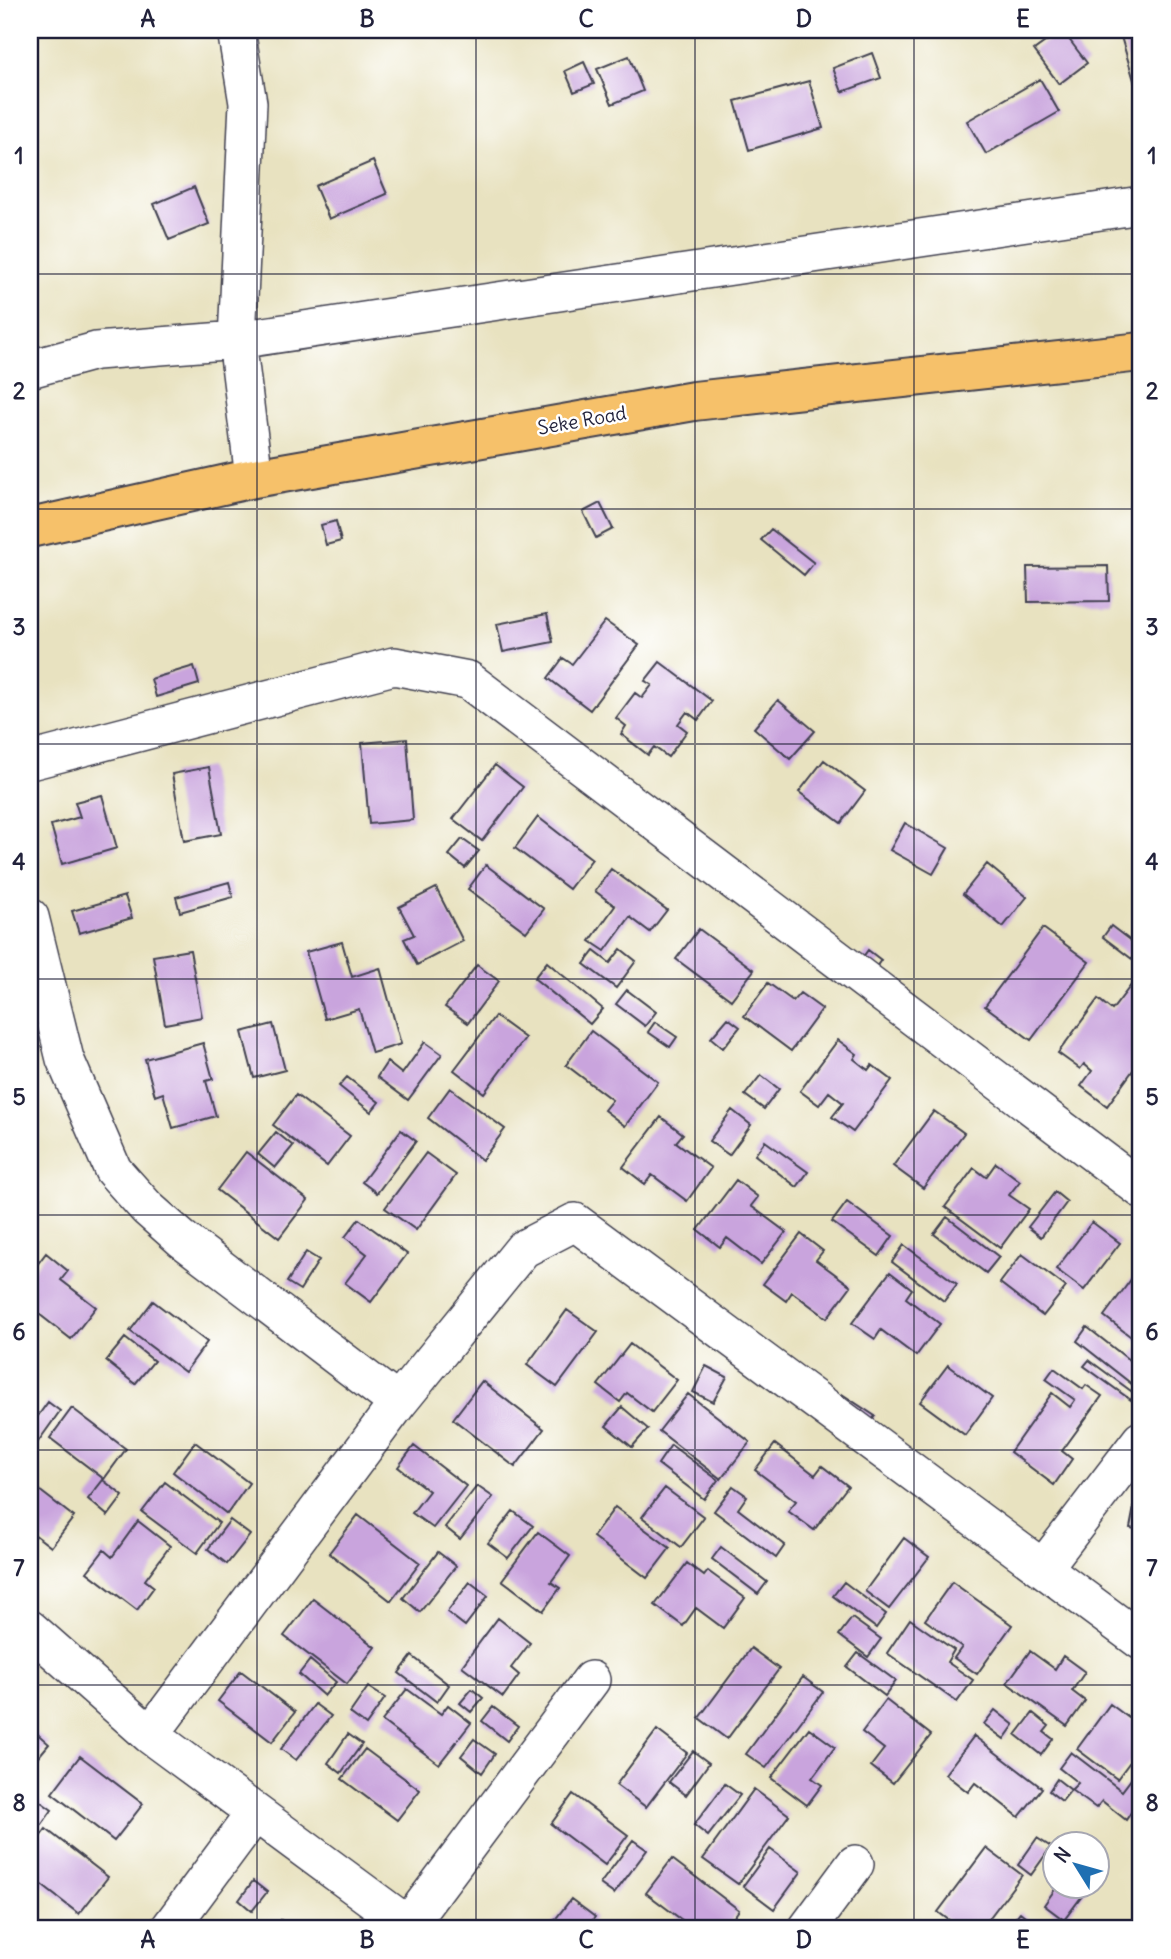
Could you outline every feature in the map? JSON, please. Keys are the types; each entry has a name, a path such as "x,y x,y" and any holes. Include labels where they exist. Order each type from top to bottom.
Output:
{"main road":[{"name":"Seke Road","path":"30,528 254,478 694,401 1141,352"}],"street":[{"path":"236,30 248,103 237,341 254,478"},
{"path":"30,369 96,351 237,341 1141,205"},
{"path":"30,761 394,666 468,680 1141,1189"},
{"path":"30,917 65,1059 113,1170 147,1208 182,1240 398,1403"},
{"path":"150,1735 398,1403 523,1249 575,1222 1141,1641"},
{"path":"1043,1568 1141,1440"},
{"path":"30,1629 150,1735 411,1927 591,1680"},
{"path":"169,1929 255,1813"},
{"path":"807,1929 855,1864"}],"building":[{"path":"1062,30 1087,63 1059,84 1034,50"},
{"path":"1119,30 1141,30 1141,86 1136,87"},
{"path":"872,53 881,78 842,92 833,68"},
{"path":"629,56 643,91 612,104 597,69"},
{"path":"584,62 594,84 574,92 565,71"},
{"path":"1040,79 1059,112 986,154 967,121"},
{"path":"809,81 823,128 749,150 735,101"},
{"path":"373,161 387,194 329,219 315,186"},
{"path":"194,187 209,224 169,240 154,204"},
{"path":"600,503 613,529 596,538 583,512"},
{"path":"336,521 341,541 326,545 321,525"},
{"path":"771,529 814,563 804,575 761,540"},
{"path":"1108,566 1109,601 1028,602 1027,567"},
{"path":"547,614 553,642 503,652 497,624"},
{"path":"605,621 639,645 590,710 548,678 563,658 572,664"},
{"path":"660,662 712,701 698,720 687,712 678,724 687,731 668,757 654,747 648,755 621,734 626,726 616,718 635,693 642,698 652,685 645,681"},
{"path":"194,666 199,684 156,697 151,679"},
{"path":"778,700 815,731 790,759 754,728"},
{"path":"407,739 413,820 369,824 362,743"},
{"path":"824,760 865,791 841,823 799,792"},
{"path":"495,765 523,787 482,841 453,819"},
{"path":"209,767 221,834 184,841 172,774"},
{"path":"102,795 117,848 62,864 51,825 80,817 75,802"},
{"path":"538,817 592,859 569,889 515,848"},
{"path":"905,823 948,848 933,874 890,850"},
{"path":"462,839 479,851 465,868 449,855"},
{"path":"987,864 1027,897 1003,927 963,894"},
{"path":"486,865 544,909 526,932 468,889"},
{"path":"611,869 667,910 650,932 630,917 605,951 590,941 615,906 595,891"},
{"path":"229,882 233,897 180,912 176,897"},
{"path":"436,888 463,941 417,965 404,939 414,935 399,907"},
{"path":"125,896 132,918 79,933 72,911"},
{"path":"1111,926 1140,948 1132,959 1103,937"},
{"path":"1043,928 1089,962 1031,1040 985,1006"},
{"path":"699,929 754,970 731,1000 676,959"},
{"path":"342,942 352,977 380,968 401,1044 372,1053 359,1009 325,1019 306,952"},
{"path":"621,949 636,961 616,988 584,964 594,951 610,963"},
{"path":"190,950 202,1017 165,1024 153,956"},
{"path":"868,950 881,960 873,971 860,961"},
{"path":"547,962 603,1009 590,1024 534,978"},
{"path":"477,965 499,981 468,1023 445,1007"},
{"path":"768,983 793,1001 800,993 822,1009 791,1051 744,1016"},
{"path":"1132,984 1141,992 1141,1059 1107,1106 1081,1086 1092,1071 1084,1064 1080,1069 1058,1053 1098,999 1112,1010"},
{"path":"627,990 656,1012 645,1026 616,1004"},
{"path":"495,1016 525,1038 484,1093 454,1070"},
{"path":"728,1018 740,1027 723,1048 711,1038"},
{"path":"655,1022 677,1037 670,1047 648,1032"},
{"path":"273,1024 285,1070 254,1078 242,1032"},
{"path":"591,1031 658,1082 625,1126 604,1110 612,1100 566,1065"},
{"path":"838,1040 857,1054 854,1059 868,1070 872,1065 892,1080 853,1132 832,1117 843,1103 829,1092 819,1105 800,1091"},
{"path":"425,1042 442,1054 408,1100 377,1077 387,1062 402,1074"},
{"path":"203,1043 213,1079 206,1081 216,1116 173,1128 163,1093 155,1096 145,1059"},
{"path":"761,1075 779,1089 764,1109 745,1095"},
{"path":"347,1077 379,1102 371,1112 339,1086"},
{"path":"450,1088 505,1129 482,1160 428,1118"},
{"path":"296,1095 350,1136 327,1166 273,1125"},
{"path":"732,1110 751,1125 729,1155 709,1141"},
{"path":"934,1111 964,1133 923,1188 893,1166"},
{"path":"661,1117 683,1134 676,1142 711,1168 687,1201 652,1175 645,1184 623,1167"},
{"path":"401,1130 416,1141 377,1193 362,1182"},
{"path":"276,1132 293,1146 275,1168 258,1154"},
{"path":"765,1141 808,1172 797,1187 755,1155"},
{"path":"246,1152 308,1200 279,1238 217,1190"},
{"path":"426,1153 456,1175 416,1230 385,1208"},
{"path":"996,1163 1020,1181 1009,1195 1029,1209 1000,1248 945,1207 974,1168 986,1177"},
{"path":"736,1180 758,1197 751,1206 786,1232 761,1264 727,1238 720,1247 698,1230"},
{"path":"1055,1192 1067,1202 1041,1237 1028,1227"},
{"path":"847,1202 893,1236 879,1256 832,1222"},
{"path":"947,1217 999,1257 986,1273 934,1234"},
{"path":"359,1219 407,1254 371,1302 345,1283 367,1254 345,1237"},
{"path":"1092,1222 1120,1243 1084,1290 1056,1269"},
{"path":"801,1234 823,1251 816,1260 851,1286 827,1318 792,1292 786,1301 763,1284"},
{"path":"904,1245 957,1284 944,1301 892,1262"},
{"path":"306,1252 319,1260 300,1290 287,1282"},
{"path":"46,1253 68,1271 61,1280 96,1307 71,1339 30,1307 30,1274"},
{"path":"1022,1254 1066,1287 1043,1316 1000,1283"},
{"path":"1141,1266 1141,1341 1139,1343 1104,1316"},
{"path":"890,1272 912,1289 906,1298 940,1324 916,1356 881,1330 875,1339 852,1323"},
{"path":"153,1301 207,1342 185,1372 130,1331"},
{"path":"567,1310 598,1332 557,1387 527,1365"},
{"path":"1087,1327 1129,1360 1138,1347 1141,1350 1141,1375 1133,1385 1077,1341"},
{"path":"125,1338 154,1361 135,1384 106,1361"},
{"path":"630,1344 677,1380 652,1412 627,1393 620,1402 598,1385"},
{"path":"1089,1360 1135,1394 1131,1400 1084,1366"},
{"path":"948,1365 992,1398 965,1435 920,1402"},
{"path":"706,1366 727,1377 713,1402 693,1392"},
{"path":"1054,1368 1083,1389 1086,1385 1102,1396 1062,1451 1072,1459 1054,1485 1010,1452 1052,1393 1070,1407 1075,1400 1046,1379"},
{"path":"482,1381 544,1429 515,1467 453,1419"},
{"path":"688,1394 750,1442 721,1479 659,1431"},
{"path":"842,1394 875,1416 868,1425 835,1403"},
{"path":"48,1402 60,1411 30,1453 30,1427"},
{"path":"622,1407 648,1429 632,1447 606,1426"},
{"path":"72,1408 126,1449 104,1479 50,1438"},
{"path":"195,1442 249,1483 227,1514 173,1472"},
{"path":"775,1444 815,1475 822,1466 848,1486 814,1530 788,1511 796,1501 755,1470"},
{"path":"671,1445 718,1480 704,1499 658,1464"},
{"path":"414,1446 466,1486 433,1528 412,1513 429,1491 398,1467"},
{"path":"103,1480 123,1496 108,1516 88,1499"},
{"path":"165,1482 219,1523 197,1553 142,1512"},
{"path":"30,1483 74,1517 51,1547 30,1531"},
{"path":"477,1486 493,1497 460,1539 445,1527"},
{"path":"733,1486 747,1496 738,1509 785,1545 776,1558 714,1511"},
{"path":"665,1488 704,1517 681,1547 642,1517"},
{"path":"615,1507 670,1548 647,1578 593,1537"},
{"path":"1134,1507 1141,1508 1141,1530 1130,1528"},
{"path":"513,1511 533,1526 508,1558 488,1543"},
{"path":"358,1515 420,1563 391,1601 329,1553"},
{"path":"230,1520 250,1535 227,1564 208,1549"},
{"path":"138,1521 170,1546 145,1580 154,1587 137,1610 87,1572 104,1550 112,1557"},
{"path":"538,1532 570,1556 551,1582 560,1588 543,1611 502,1580"},
{"path":"904,1538 929,1557 889,1609 865,1591"},
{"path":"721,1547 767,1582 758,1594 712,1559"},
{"path":"438,1552 456,1566 420,1612 403,1598"},
{"path":"687,1563 704,1576 708,1571 745,1598 723,1628 696,1608 683,1626 655,1605"},
{"path":"470,1582 488,1596 465,1626 447,1612"},
{"path":"844,1582 886,1614 876,1628 833,1596"},
{"path":"952,1582 1012,1625 977,1674 954,1658 962,1647 925,1620"},
{"path":"313,1599 375,1647 347,1684 284,1636"},
{"path":"498,1618 530,1643 511,1668 519,1675 503,1697 462,1666"},
{"path":"852,1618 881,1639 868,1657 839,1635"},
{"path":"910,1619 954,1650 947,1662 973,1680 957,1702 887,1653"},
{"path":"751,1648 779,1669 727,1739 699,1718"},
{"path":"1030,1651 1055,1669 1063,1656 1085,1672 1072,1691 1085,1701 1067,1726 1007,1683"},
{"path":"858,1653 896,1681 885,1696 847,1667"},
{"path":"412,1656 449,1685 437,1702 399,1673"},
{"path":"310,1660 336,1682 324,1696 299,1674"},
{"path":"241,1671 295,1712 272,1742 218,1701"},
{"path":"803,1677 823,1692 766,1768 746,1754"},
{"path":"368,1687 385,1698 366,1725 350,1713"},
{"path":"407,1689 441,1714 448,1705 471,1723 439,1764 382,1721"},
{"path":"472,1689 483,1698 471,1712 460,1703"},
{"path":"886,1700 931,1735 893,1783 871,1766 884,1749 862,1732"},
{"path":"315,1704 331,1716 296,1760 281,1749"},
{"path":"1110,1704 1141,1727 1141,1747 1117,1779 1077,1749"},
{"path":"493,1707 518,1726 507,1741 482,1721"},
{"path":"995,1710 1014,1725 1004,1739 984,1724"},
{"path":"1033,1713 1049,1726 1044,1732 1053,1739 1041,1755 1016,1735"},
{"path":"809,1728 835,1747 812,1778 822,1785 807,1805 771,1778"},
{"path":"33,1730 49,1744 30,1767 30,1734"},
{"path":"657,1730 687,1753 646,1807 616,1785"},
{"path":"348,1734 362,1744 341,1773 328,1763"},
{"path":"974,1736 1042,1788 1019,1817 975,1783 968,1792 945,1774"},
{"path":"474,1739 495,1754 482,1773 461,1756"},
{"path":"365,1749 420,1790 397,1820 342,1779"},
{"path":"693,1751 709,1763 686,1795 669,1782"},
{"path":"1071,1752 1122,1791 1141,1766 1141,1797 1126,1820 1102,1801 1096,1808 1071,1790 1078,1783 1059,1768"},
{"path":"80,1756 143,1804 114,1841 52,1793"},
{"path":"1057,1779 1071,1790 1062,1801 1049,1791"},
{"path":"725,1784 740,1795 708,1836 694,1825"},
{"path":"754,1789 789,1815 738,1884 703,1859"},
{"path":"30,1794 52,1810 30,1841"},
{"path":"573,1794 628,1835 605,1865 551,1824"},
{"path":"46,1829 108,1877 79,1914 30,1876 30,1850"},
{"path":"1037,1838 1042,1841 1042,1860 1031,1875 1018,1865"},
{"path":"633,1840 647,1850 614,1894 600,1884"},
{"path":"986,1848 1022,1875 981,1929 961,1929 938,1912"},
{"path":"770,1849 801,1872 774,1909 743,1886"},
{"path":"672,1859 739,1910 725,1929 694,1929 646,1893"},
{"path":"253,1881 267,1892 252,1911 239,1900"},
{"path":"571,1899 595,1917 586,1929 548,1929"},
{"path":"1048,1899 1080,1899 1064,1920 1044,1905"},
{"path":"1020,1912 1035,1924 1031,1929 1007,1929"},
{"path":"1058,1919 1071,1929 1050,1929"},
{"path":"281,1920 293,1929 274,1929"}]}
